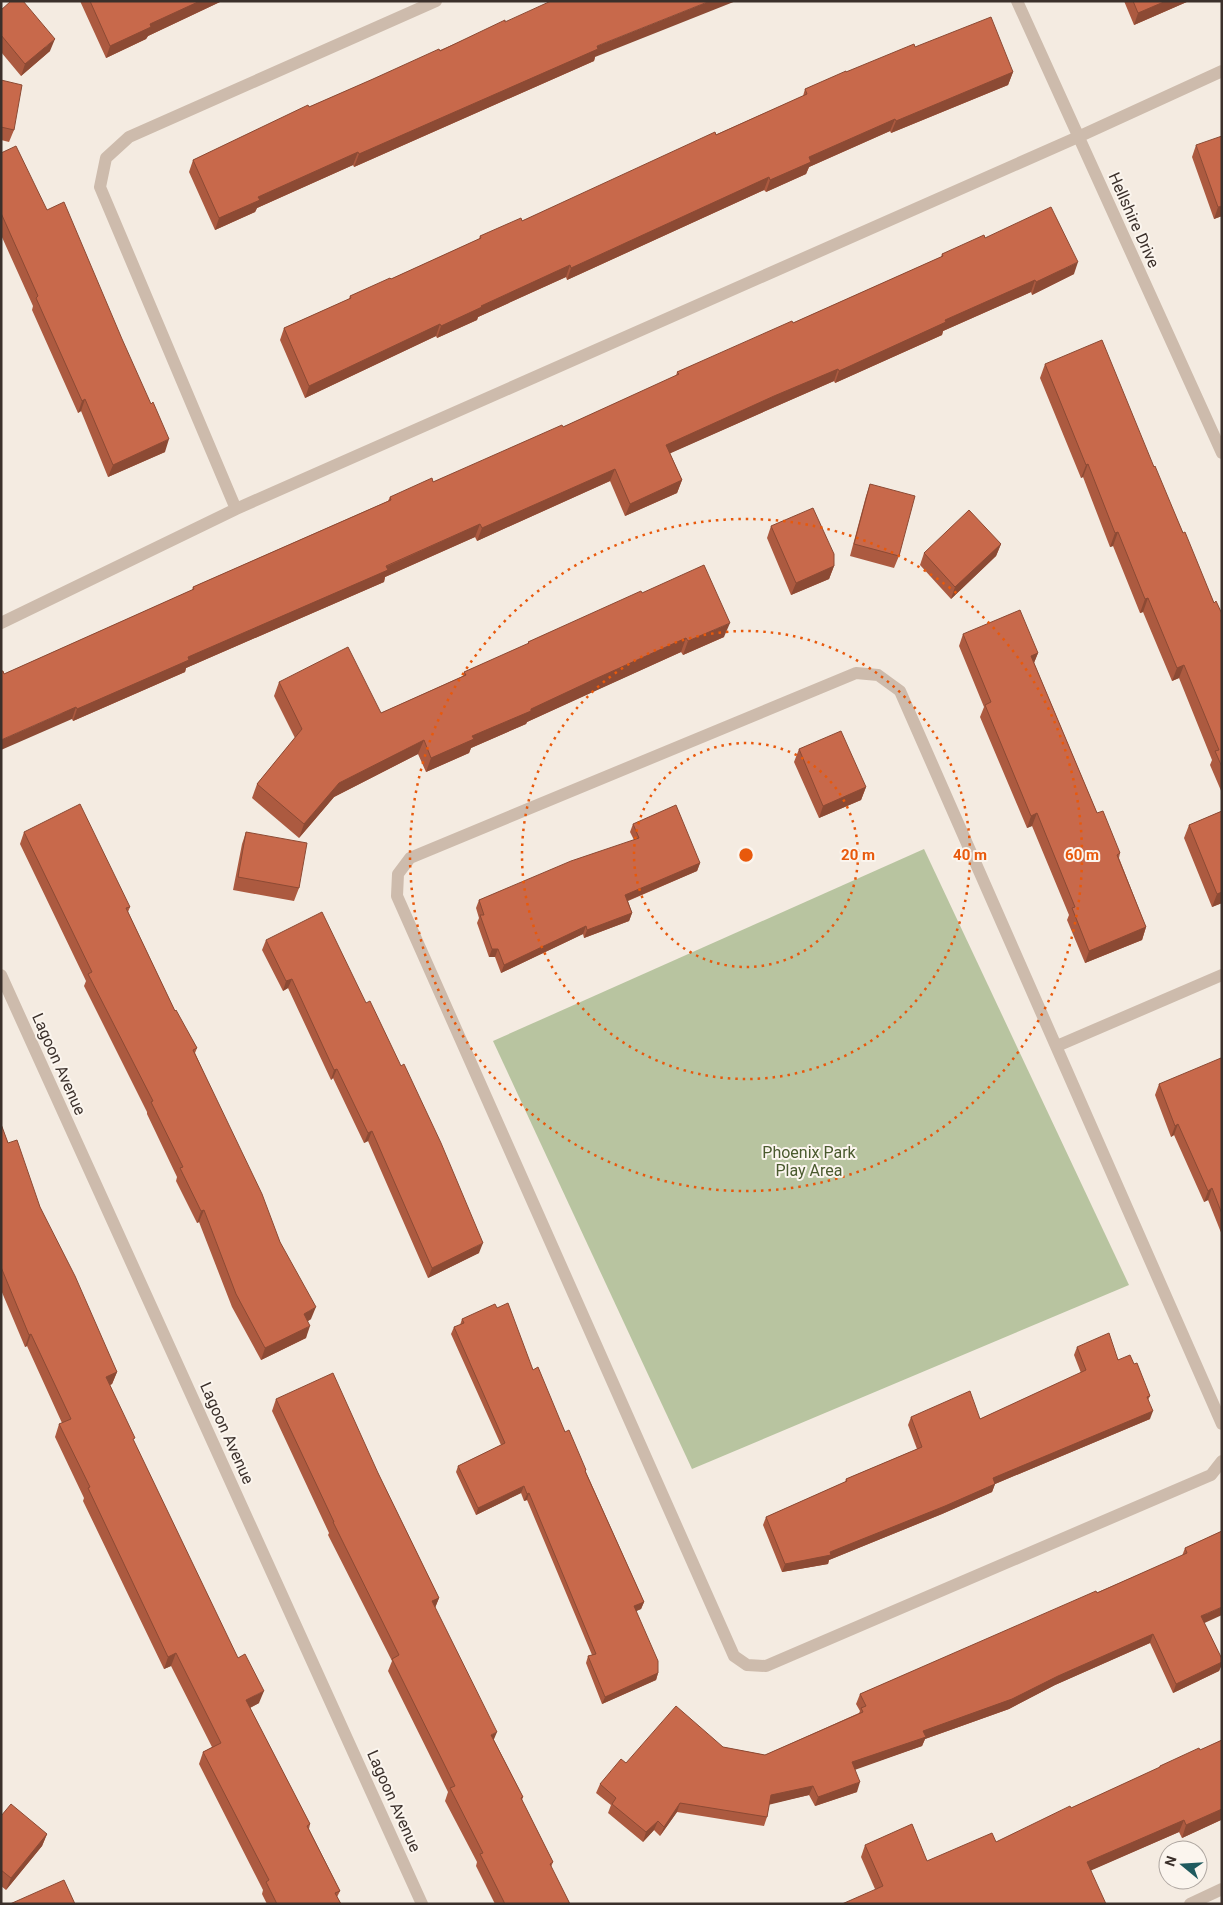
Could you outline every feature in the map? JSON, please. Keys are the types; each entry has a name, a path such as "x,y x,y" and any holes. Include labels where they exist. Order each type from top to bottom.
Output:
{"street":[{"path":"236,509 100,187 106,158 129,137 436,1"},
{"name":"Hellshire Drive","path":"1017,1 1222,453"},
{"path":"1,623 236,509 1078,137 1222,71"},
{"path":"1222,1424 900,691 878,675 856,673 437,846 410,858 398,874 397,896 734,1656 747,1665 766,1666 1211,1475 1222,1461"},
{"name":"Lagoon Avenue","path":"1,975 422,1904"},
{"path":"1057,1046 1222,975"},
{"path":"1190,1904 1222,1889"}],"green space":[{"name":"Phoenix Park Play Area","path":"924,849 1129,1285 692,1469 493,1041"}],"building":[{"path":"11,1 23,1 55,39 25,64 1,35 1,10"},
{"path":"90,1 200,1 150,24 151,27 110,46"},
{"path":"551,1 710,1 597,46 598,49 359,154 358,152 258,197 260,200 219,218 193,160 308,105 309,107 439,49 440,51 505,20 505,22"},
{"path":"1133,1 1166,1 1138,13"},
{"path":"991,17 1013,72 896,121 895,119 809,157 811,162 770,180 769,177 571,268 570,265 309,386 284,328 351,298 350,296 481,238 480,236 521,218 522,221 715,132 716,135 807,94 805,89 914,44 915,47"},
{"path":"1,80 22,85 14,130 1,127"},
{"path":"1222,136 1222,206 1218,207 1196,145"},
{"path":"16,146 47,210 64,202 122,339 169,439 113,465 85,399 82,401 36,298 38,296 1,213 1,153"},
{"path":"1051,207 1078,262 1036,282 1035,280 945,320 946,322 839,371 838,369 774,396 666,445 682,480 630,504 615,469 482,528 480,524 386,566 388,570 188,657 189,660 1,740 1,671 4,674 194,589 193,587 391,500 390,497 432,478 433,482 562,425 563,427 679,374 677,372 792,321 793,323 943,256 942,254 984,235 985,238"},
{"path":"1102,340 1154,467 1183,533 1185,532 1214,603 1216,601 1222,614 1222,767 1215,751 1219,750 1184,665 1177,668 1148,598 1145,599 1118,532 1115,533 1088,464 1086,465 1045,364"},
{"path":"870,484 915,496 899,556 854,544"},
{"path":"813,508 834,554 834,566 796,583 771,526"},
{"path":"969,510 1001,544 955,587 924,553"},
{"path":"704,565 730,623 688,641 686,638 595,679 531,709 531,711 472,736 474,739 431,758 424,740 339,783 304,824 257,784 302,729 279,682 348,647 381,713 466,675 464,672 528,642"},
{"path":"1020,610 1038,653 1031,656 1097,813 1103,811 1120,853 1117,855 1146,927 1089,951 1072,908 1075,907 1037,813 1031,816 985,705 991,702 963,634"},
{"path":"841,731 866,787 823,806 799,749"},
{"path":"80,804 130,907 126,908 175,1011 197,1048 193,1050 262,1194 280,1242 316,1307 304,1314 310,1326 265,1348 236,1294 204,1210 201,1211 180,1168 183,1167 151,1102 153,1101 88,974 92,972 24,832"},
{"path":"676,805 700,863 625,895 632,913 587,930 586,926 504,965 498,949 492,949 480,915 484,915 479,900 571,861 639,838 633,824"},
{"path":"1222,811 1222,892 1217,894 1189,825"},
{"path":"246,832 307,843 299,888 238,877"},
{"path":"322,912 366,1003 370,1001 401,1066 404,1064 441,1143 483,1243 432,1268 372,1131 368,1133 337,1069 334,1070 292,979 286,981 266,940"},
{"path":"1221,1058 1222,1214 1212,1188 1208,1191 1178,1124 1175,1126 1159,1084"},
{"path":"1,1124 8,1143 17,1140 40,1207 75,1276 117,1372 106,1377 135,1438 133,1439 238,1658 245,1654 264,1691 246,1700 310,1824 307,1826 340,1891 335,1893 341,1904 277,1904 266,1882 269,1880 203,1752 221,1743 176,1653 168,1657 59,1424 71,1419 31,1334 29,1335 1,1267"},
{"path":"508,1303 533,1370 538,1367 565,1432 569,1430 585,1471 644,1602 634,1606 658,1661 658,1673 605,1697 588,1656 596,1654 529,1493 527,1494 524,1486 478,1508 458,1466 505,1443 454,1327 464,1323 462,1319 495,1304 497,1308"},
{"path":"1109,1333 1118,1360 1130,1355 1134,1364 1137,1363 1150,1396 1147,1397 1153,1411 993,1478 995,1484 830,1552 831,1555 785,1564 766,1517 847,1481 846,1479 922,1447 911,1417 970,1391 980,1419 1086,1370 1077,1347"},
{"path":"333,1373 378,1473 439,1598 432,1601 497,1732 491,1735 523,1797 521,1798 553,1862 550,1864 570,1904 505,1904 480,1854 483,1853 450,1788 455,1786 392,1659 399,1655 333,1522 276,1399"},
{"path":"1222,1531 1222,1607 1201,1616 1222,1662 1176,1684 1153,1634 1058,1676 1012,1699 923,1731 926,1737 852,1762 860,1782 818,1797 813,1786 771,1795 767,1817 680,1803 664,1827 658,1821 646,1832 612,1804 616,1798 600,1784 621,1759 626,1763 676,1706 723,1747 765,1755 863,1712 861,1708 866,1706 860,1694 1187,1553 1185,1548"},
{"path":"1222,1740 1222,1809 1186,1825 1184,1820 1087,1862 1106,1904 842,1904 883,1886 865,1845 912,1824 927,1861 992,1833 996,1842 1070,1806 1071,1808 1199,1748 1200,1750"},
{"path":"11,1804 47,1834 11,1878 1,1870 1,1816"},
{"path":"64,1880 75,1904 10,1904"}]}
